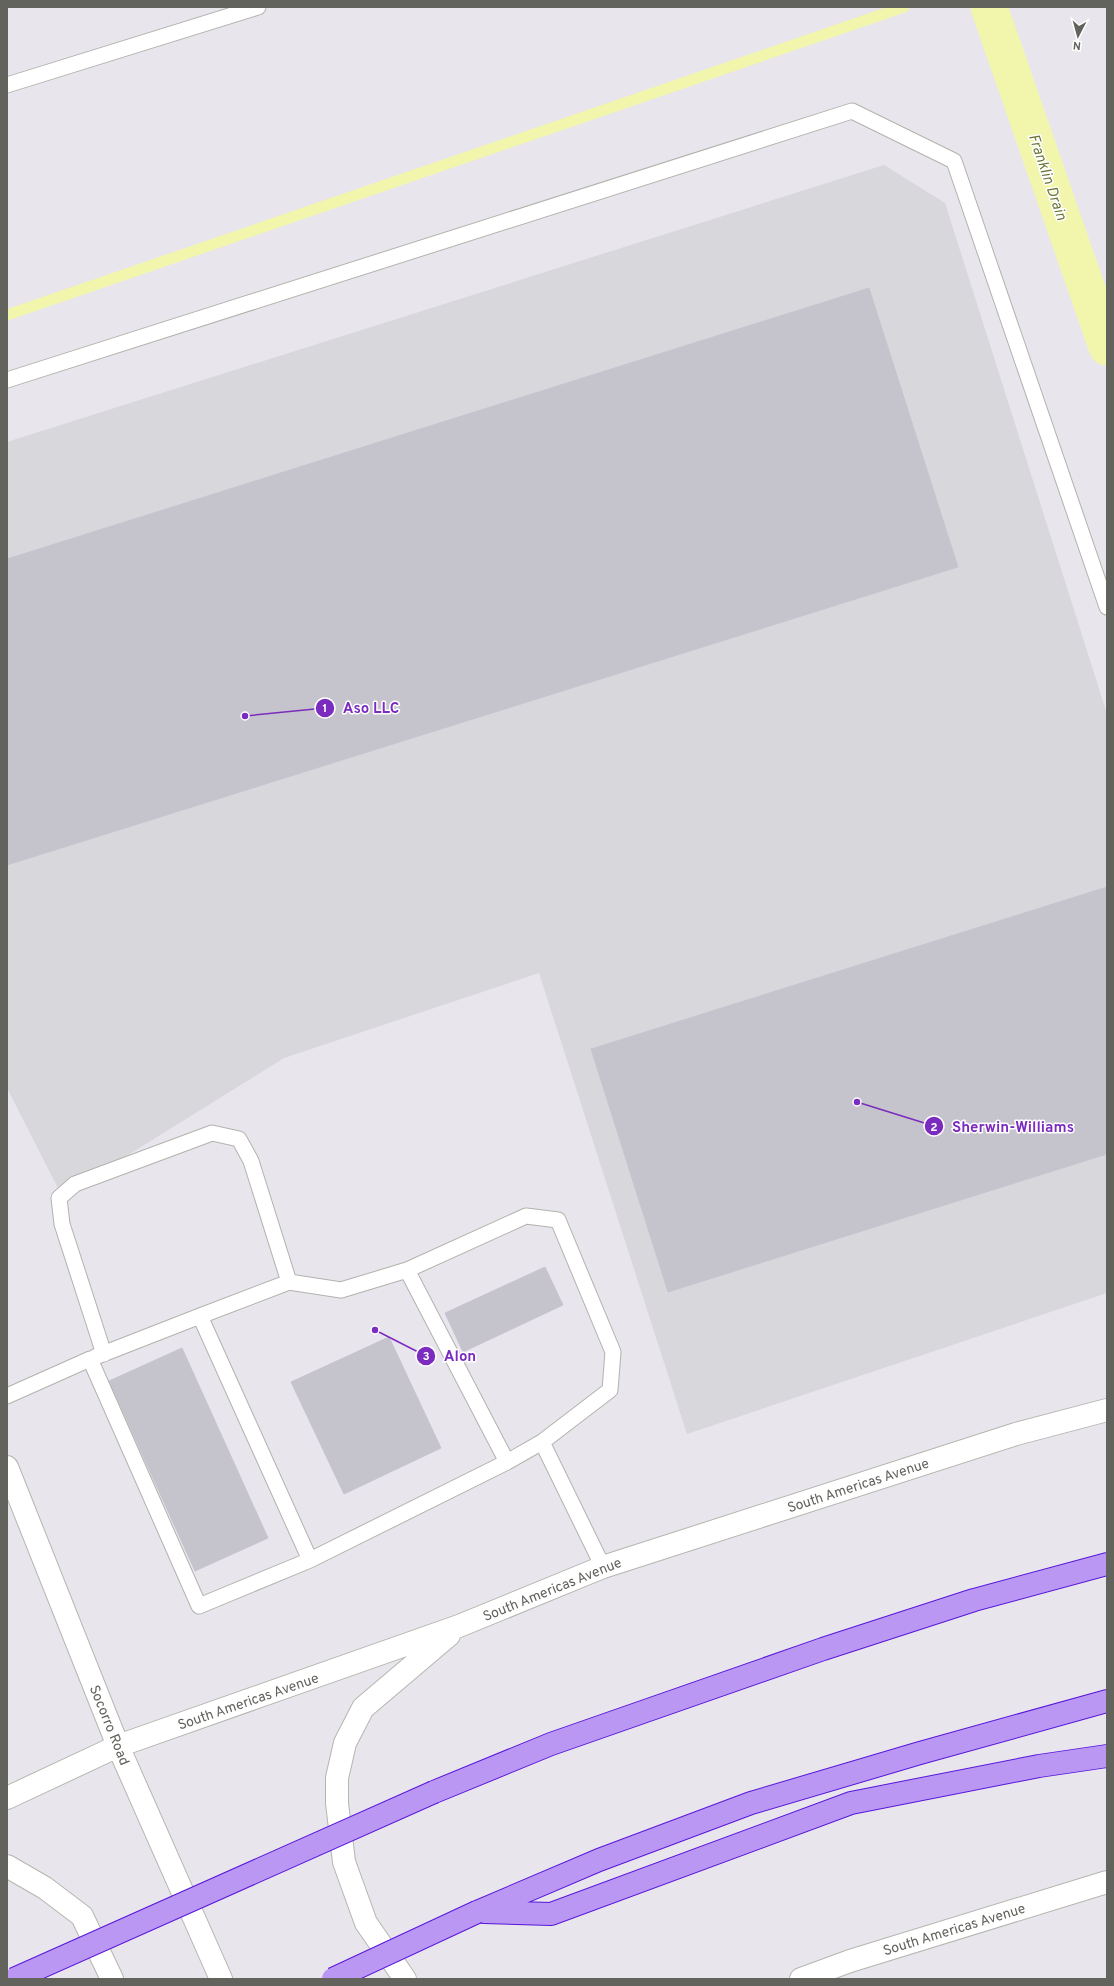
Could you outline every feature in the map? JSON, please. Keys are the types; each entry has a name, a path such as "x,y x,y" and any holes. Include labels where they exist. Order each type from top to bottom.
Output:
{"highway":[{"path":"14,1979 434,1792 551,1744 823,1649 974,1600 1107,1564"},
{"path":"333,1979 477,1912 599,1860 751,1804 920,1753 1107,1701"},
{"path":"477,1912 551,1914 851,1804 1039,1766 1107,1756"}],"main road":[{"name":"South Americas Avenue","path":"7,1798 118,1746 459,1626 603,1567 1016,1434 1107,1410"},
{"name":"Socorro Road","path":"7,1467 118,1746 221,1979"},
{"path":"405,1979 366,1923 344,1862 337,1803 337,1778 345,1743 363,1708 459,1626"},
{"path":"7,1866 45,1888 82,1916 112,1979"},
{"name":"South Americas Avenue","path":"801,1979 850,1961 1107,1882"}],"lane":[{"path":"7,85 258,7"},
{"path":"7,380 852,111 954,161 1107,607"},
{"path":"104,1354 62,1224 59,1198 75,1184 212,1132 239,1139 251,1161 289,1282"},
{"path":"7,1396 90,1359 289,1282 341,1290 407,1270 526,1216 558,1220 613,1352 610,1390 542,1442 507,1462 310,1560 199,1606 90,1359"},
{"path":"407,1270 507,1462"},
{"path":"200,1316 310,1560"},
{"path":"542,1442 603,1567"}],"shaded area":[{"path":"884,165 945,203 1107,714 1107,1293 687,1434 539,973 284,1058 62,1196 7,1088 7,442"}],"building":[{"path":"869,288 958,567 7,865 7,559"},
{"path":"1107,887 1107,1154 668,1292 591,1049"},
{"path":"545,1267 563,1305 463,1352 445,1313"},
{"path":"389,1337 441,1448 344,1494 291,1382"},
{"path":"182,1348 268,1538 195,1571 109,1381"}],"waterway":[{"path":"7,315 904,7"},
{"name":"Franklin Drain","path":"989,7 1107,347"}],"place":[{"name":"Aso LLC","path":"245,716"},
{"name":"Sherwin-Williams","path":"857,1102"},
{"name":"Alon","path":"375,1330"}]}
